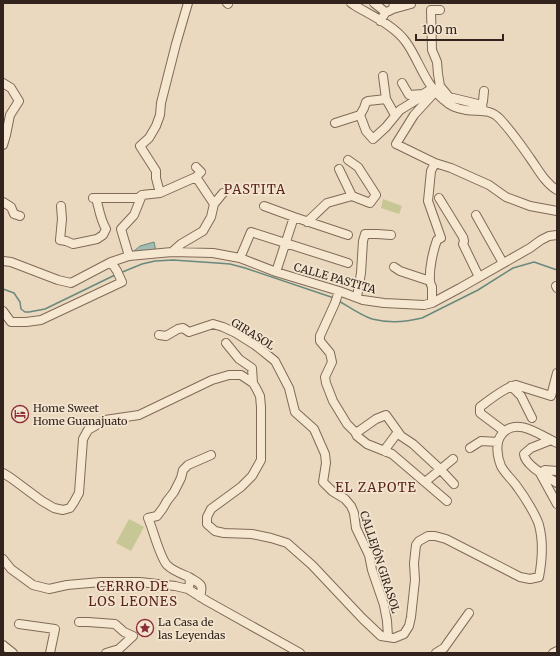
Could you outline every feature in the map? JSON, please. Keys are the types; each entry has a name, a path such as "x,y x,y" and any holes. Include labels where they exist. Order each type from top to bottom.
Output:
{"street":[{"path":"160,193 156,178 156,171 140,146 149,138 160,115 161,103 188,3"},
{"path":"351,3 392,28 405,41 434,90 443,100 457,108 467,110 482,107"},
{"path":"374,3 384,11 411,3"},
{"path":"380,21 391,8"},
{"path":"440,10 431,10 432,50 437,62 440,86 449,97 482,107 498,118 546,181 557,190"},
{"path":"384,76 386,99 395,115"},
{"path":"3,83 11,88 19,101 10,115 3,145"},
{"path":"402,83 410,95 423,94 434,90"},
{"path":"434,90 414,115 396,144 435,163 451,168 489,185 506,197 530,206 557,210"},
{"path":"482,107 484,91"},
{"path":"360,115 366,131 373,139 386,127 400,110 418,99 423,94"},
{"path":"335,123 360,115 366,102 368,101 386,99"},
{"path":"308,222 327,203 352,196 370,203 376,195 358,167 348,160"},
{"path":"432,303 432,285 430,281 431,264 437,240 441,238 428,201 431,171 435,163"},
{"path":"61,206 62,219 60,240 73,244 97,239 103,235 106,229 95,198 138,198 142,195 160,193 196,177 201,172 196,167"},
{"path":"339,169 352,196"},
{"path":"196,177 214,204"},
{"path":"172,252 181,244 203,231 211,217 214,204 223,193"},
{"path":"129,256 121,229 134,214 142,195"},
{"path":"439,198 463,237 463,244 479,277"},
{"path":"3,202 11,207 14,214 20,216"},
{"path":"264,206 348,235"},
{"path":"476,214 503,263"},
{"path":"276,272 294,217"},
{"path":"240,258 251,232 348,263"},
{"path":"356,297 361,273 363,240 365,234 391,235"},
{"name":"CALLE PASTITA","path":"3,261 11,262 70,283 111,262 129,256 172,252 213,253 240,258 276,272 363,300 384,303 424,304 432,303 530,248 541,240 549,236 557,235"},
{"path":"3,311 11,322 41,320 120,277 111,262"},
{"path":"394,267 400,271 430,281"},
{"path":"338,292 320,336 320,341 330,354 332,362 325,377 333,401 347,424 357,436 367,444 392,454 447,501"},
{"name":"GIRASOL","path":"159,335 166,336 178,329 183,328 189,332 212,324 236,333 264,352 275,362 289,388 295,412 314,429 326,454 323,482"},
{"path":"226,343 239,359 252,368 252,383"},
{"path":"504,431 480,413 480,408 486,402 511,386 516,385 551,396 557,373"},
{"path":"3,473 54,508 63,510 70,508 79,493 83,439 88,430 105,420 139,414 212,380 229,374 241,375 252,383 260,396 261,460 252,476 241,487 211,509 207,517 207,524 215,531 224,533 252,534 287,543 312,565 381,636 397,637 404,634 409,626 415,580 414,553 416,545 419,541 428,536 446,539 520,577 530,579 539,576 542,555 539,524 517,487 501,466 497,448 500,436 504,431 520,426 554,441"},
{"path":"511,386 521,396 532,418"},
{"path":"355,432 386,414 401,436 413,444 454,484"},
{"path":"386,452 386,448 398,432"},
{"path":"470,448 481,441 498,442"},
{"path":"554,441 531,448 524,454 524,458 526,462 540,473 557,483"},
{"path":"200,597 203,588 201,585 189,577 175,571 166,564 148,518 157,516 174,492 183,470 188,465 211,455"},
{"path":"425,482 453,459"},
{"path":"540,473 546,470 557,471"},
{"path":"540,473 557,504"},
{"name":"CALLEJÓN GIRASOL","path":"323,482 332,491 345,499 354,512 356,528 369,555 372,570 384,605 388,621 388,637"},
{"path":"3,559 11,569 33,585 50,589 67,585 102,582 140,582 188,589 300,653"},
{"path":"188,589 190,583 189,577"},
{"path":"436,653 444,648 469,613"},
{"path":"79,622 115,624 124,632 132,636 118,649 110,652"},
{"path":"19,624 55,629 50,653"},
{"path":"3,645 12,653"},
{"path":"553,653 557,651"}],"green space":[{"path":"383,199 402,206 399,214 381,208"},
{"path":"129,519 144,527 131,551 116,543"}],"shaded area":[{"path":"154,242 156,251 133,252 140,246"}],"waterway":[{"path":"120,273 142,264 155,261 173,260 230,264 334,298"},
{"path":"339,301 368,318 397,322 422,318 478,290 513,268 534,262 557,270"},
{"path":"3,289 14,293 20,302 21,309 25,312 29,312 45,309 115,275"}],"place":[{"name":"Home Sweet Home Guanajuato","path":"20,414"},
{"name":"La Casa de las Leyendas","path":"145,628"}],"district":[{"name":"PASTITA","path":"255,189"},
{"name":"EL ZAPOTE","path":"376,487"},
{"name":"CERRO DE LOS LEONES","path":"133,594"}]}
